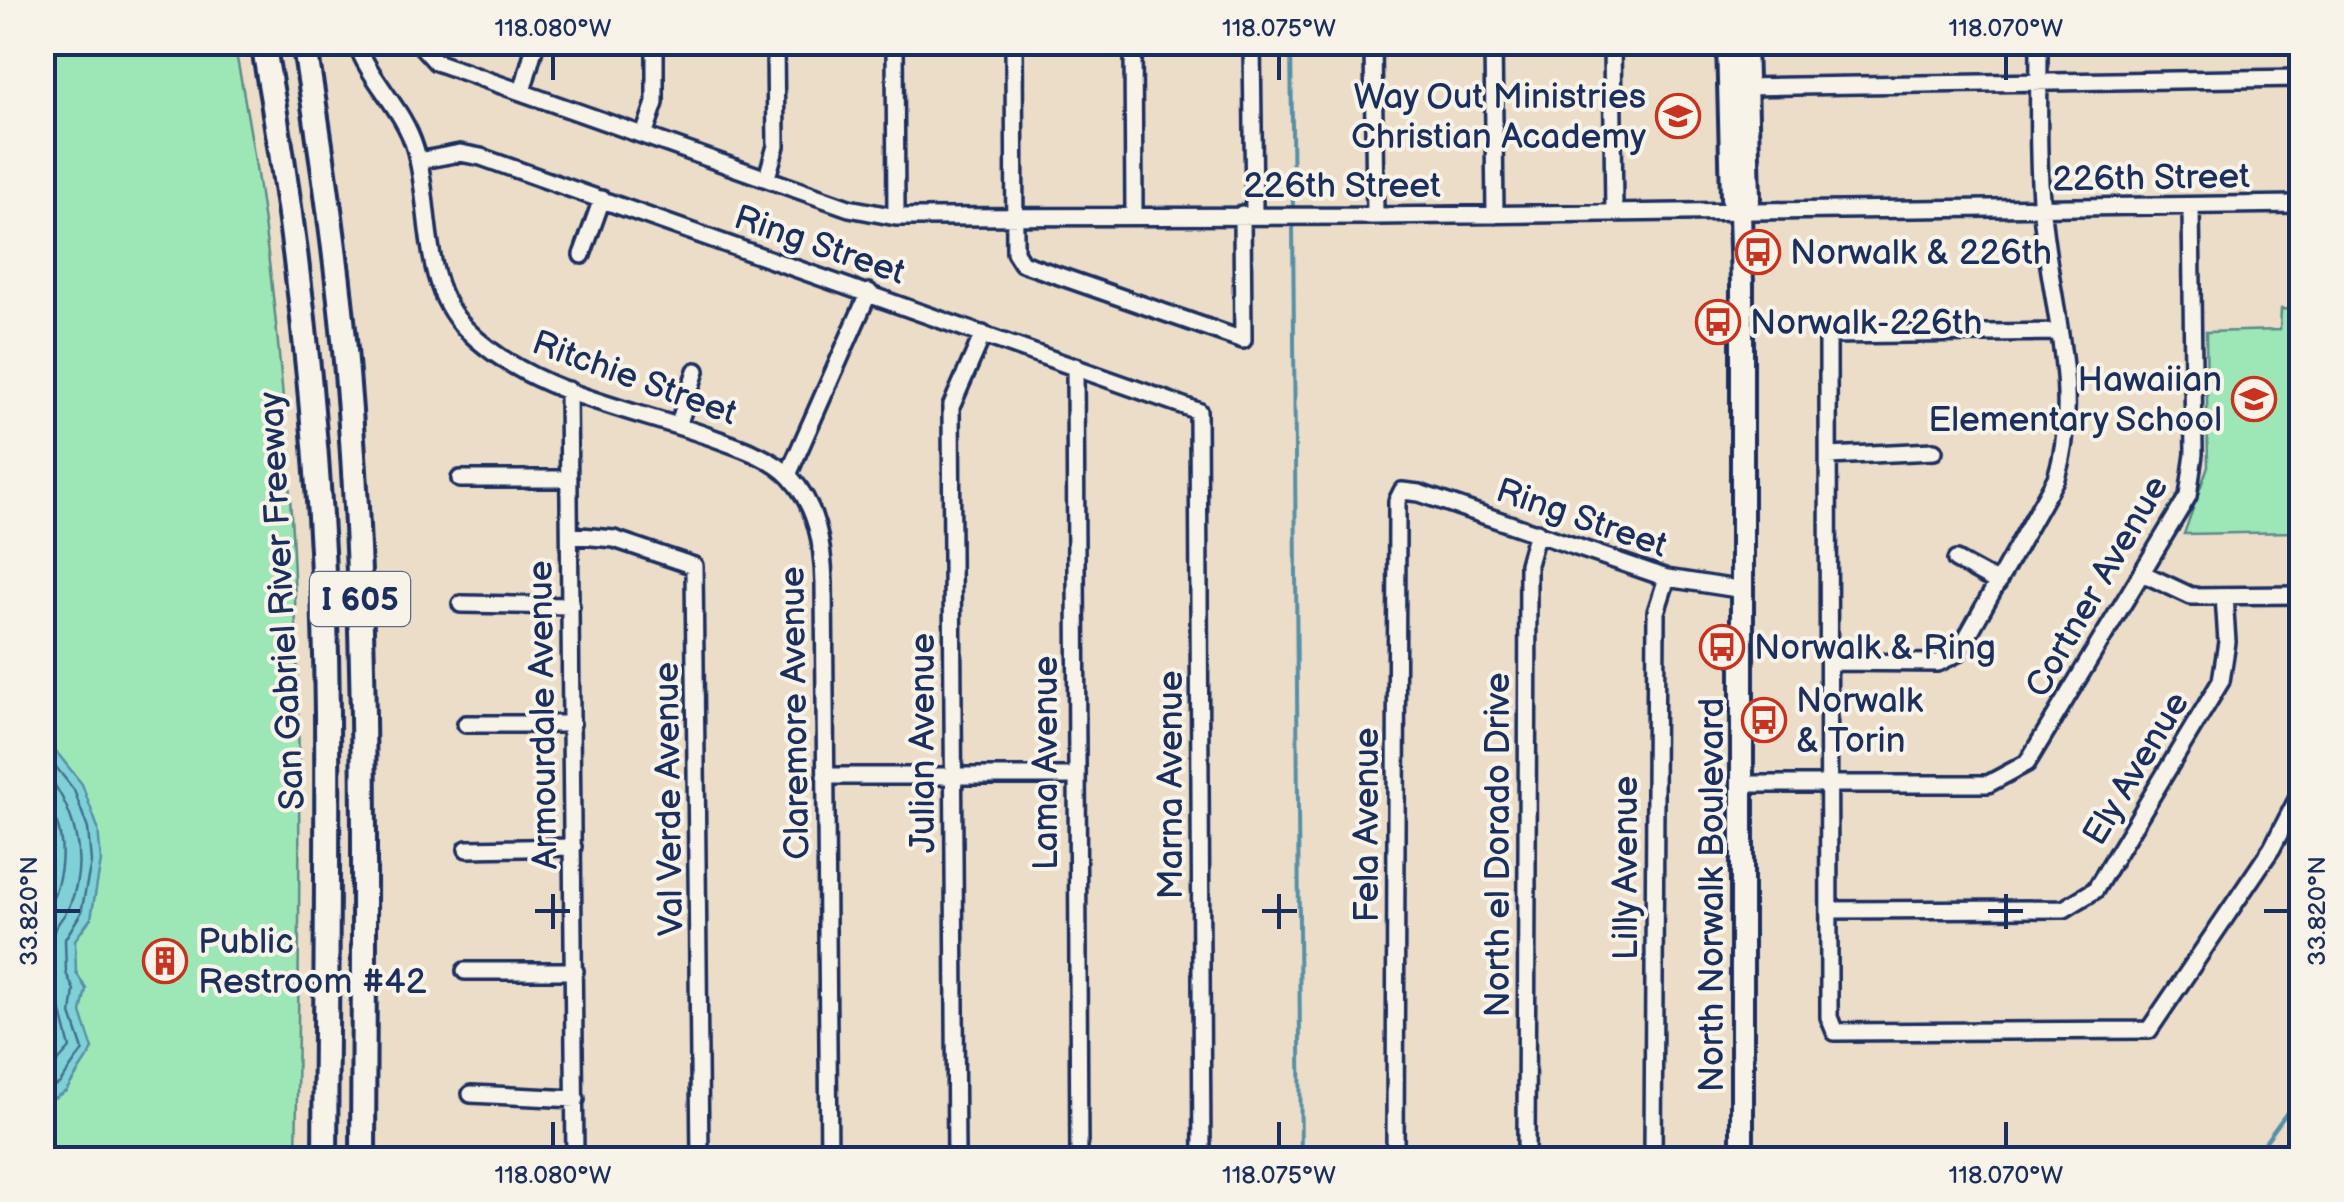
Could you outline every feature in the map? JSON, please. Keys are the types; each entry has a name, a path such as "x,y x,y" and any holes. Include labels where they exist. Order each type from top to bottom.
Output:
{"highway":[{"name":"San Gabriel River Freeway","path":"263,42 284,162 321,552 326,821 325,1160"},
{"name":"San Gabriel River Freeway","path":"304,42 330,204 358,544 365,728 364,1160"},
{"name":"I 605","path":"326,821 342,866 340,1160"}],"main road":[{"path":"1728,42 1738,87"},
{"path":"1738,87 1745,42"},
{"name":"North Norwalk Boulevard","path":"1738,87 1749,198 1740,212 1744,590 1742,1160"}],"street":[{"path":"356,42 403,118 418,160"},
{"name":"226th Street","path":"418,42 436,62 849,208 896,216 1495,215 2302,204"},
{"path":"522,92 536,42"},
{"path":"644,134 655,103 654,42"},
{"path":"767,177 776,146 775,42"},
{"path":"895,42 896,216"},
{"path":"1014,42 1016,252 1022,263 1243,340 1252,42"},
{"path":"1133,42 1134,214"},
{"path":"1373,42 1375,216"},
{"path":"1493,42 1495,215"},
{"path":"1612,42 1614,213"},
{"path":"1830,662 1938,663 1958,652 2056,478 2063,456 2067,404 2042,209 2039,42"},
{"path":"1738,87 2302,78"},
{"name":"Ring Street","path":"418,160 460,153 482,157 1198,410"},
{"name":"Ritchie Street","path":"418,160 434,269 444,295 465,329 503,360 568,390 747,450 788,474"},
{"path":"582,255 602,199"},
{"name":"Cortner Avenue","path":"1830,784 1988,784 2027,764 2188,496 2194,468 2191,207"},
{"path":"788,474 869,292"},
{"path":"2057,332 1828,335 1830,1017 1834,1032 2149,1030 2272,848 2302,790"},
{"name":"Julian Avenue","path":"956,1160 951,407 984,334"},
{"name":"Lama Avenue","path":"1074,366 1079,1160"},
{"path":"678,426 696,371"},
{"name":"Armourdale Avenue","path":"568,390 575,1160"},
{"name":"Marna Avenue","path":"1198,410 1202,1160"},
{"path":"1829,456 1934,451"},
{"name":"Claremore Avenue","path":"788,474 806,500 824,553 829,1160"},
{"path":"460,479 569,479"},
{"name":"Ring Street","path":"1402,491 1419,492 1667,578 1744,590"},
{"name":"Fela Avenue","path":"1395,1160 1396,501 1402,491"},
{"name":"North el Dorado Drive","path":"1526,1160 1528,564 1537,532"},
{"name":"Val Verde Avenue","path":"570,535 614,539 694,566 700,1160"},
{"path":"1956,560 1998,583"},
{"path":"2144,574 2191,596 2302,595"},
{"name":"Lilly Avenue","path":"1653,1160 1656,612 1667,578"},
{"name":"Ely Avenue","path":"1830,910 2064,908 2095,890 2118,858 2220,681 2226,642 2224,596"},
{"path":"462,604 571,606"},
{"path":"466,724 572,724"},
{"path":"825,776 1074,776"},
{"path":"1743,784 1830,784"},
{"path":"468,849 573,848"},
{"path":"465,971 575,970"},
{"path":"471,1094 576,1099"}],"green space":[{"path":"42,43 234,43 258,181 288,459 299,739 296,1159 43,1159"},
{"name":"Hawaiian Elementary School","path":"2281,309 2301,310 2301,532 2184,534 2208,466 2206,332 2280,330"}],"water":[{"path":"43,735 82,784 98,828 101,861 91,918 75,940 76,972 86,989 81,1013 93,1049 66,1091 43,1104"}],"waterway":[{"path":"1291,42 1293,213"},
{"path":"1293,222 1301,1160"},
{"path":"2252,1160 2302,1092"}],"place":[{"name":"Way Out Ministries Christian Academy","path":"1678,116"},
{"name":"Norwalk & 226th","path":"1758,252"},
{"name":"Norwalk-226th","path":"1718,322"},
{"name":"Hawaiian Elementary School","path":"2254,399"},
{"name":"Norwalk & Ring","path":"1722,647"},
{"name":"Norwalk & Torin","path":"1764,720"},
{"name":"Public Restroom #42","path":"165,961"}]}
